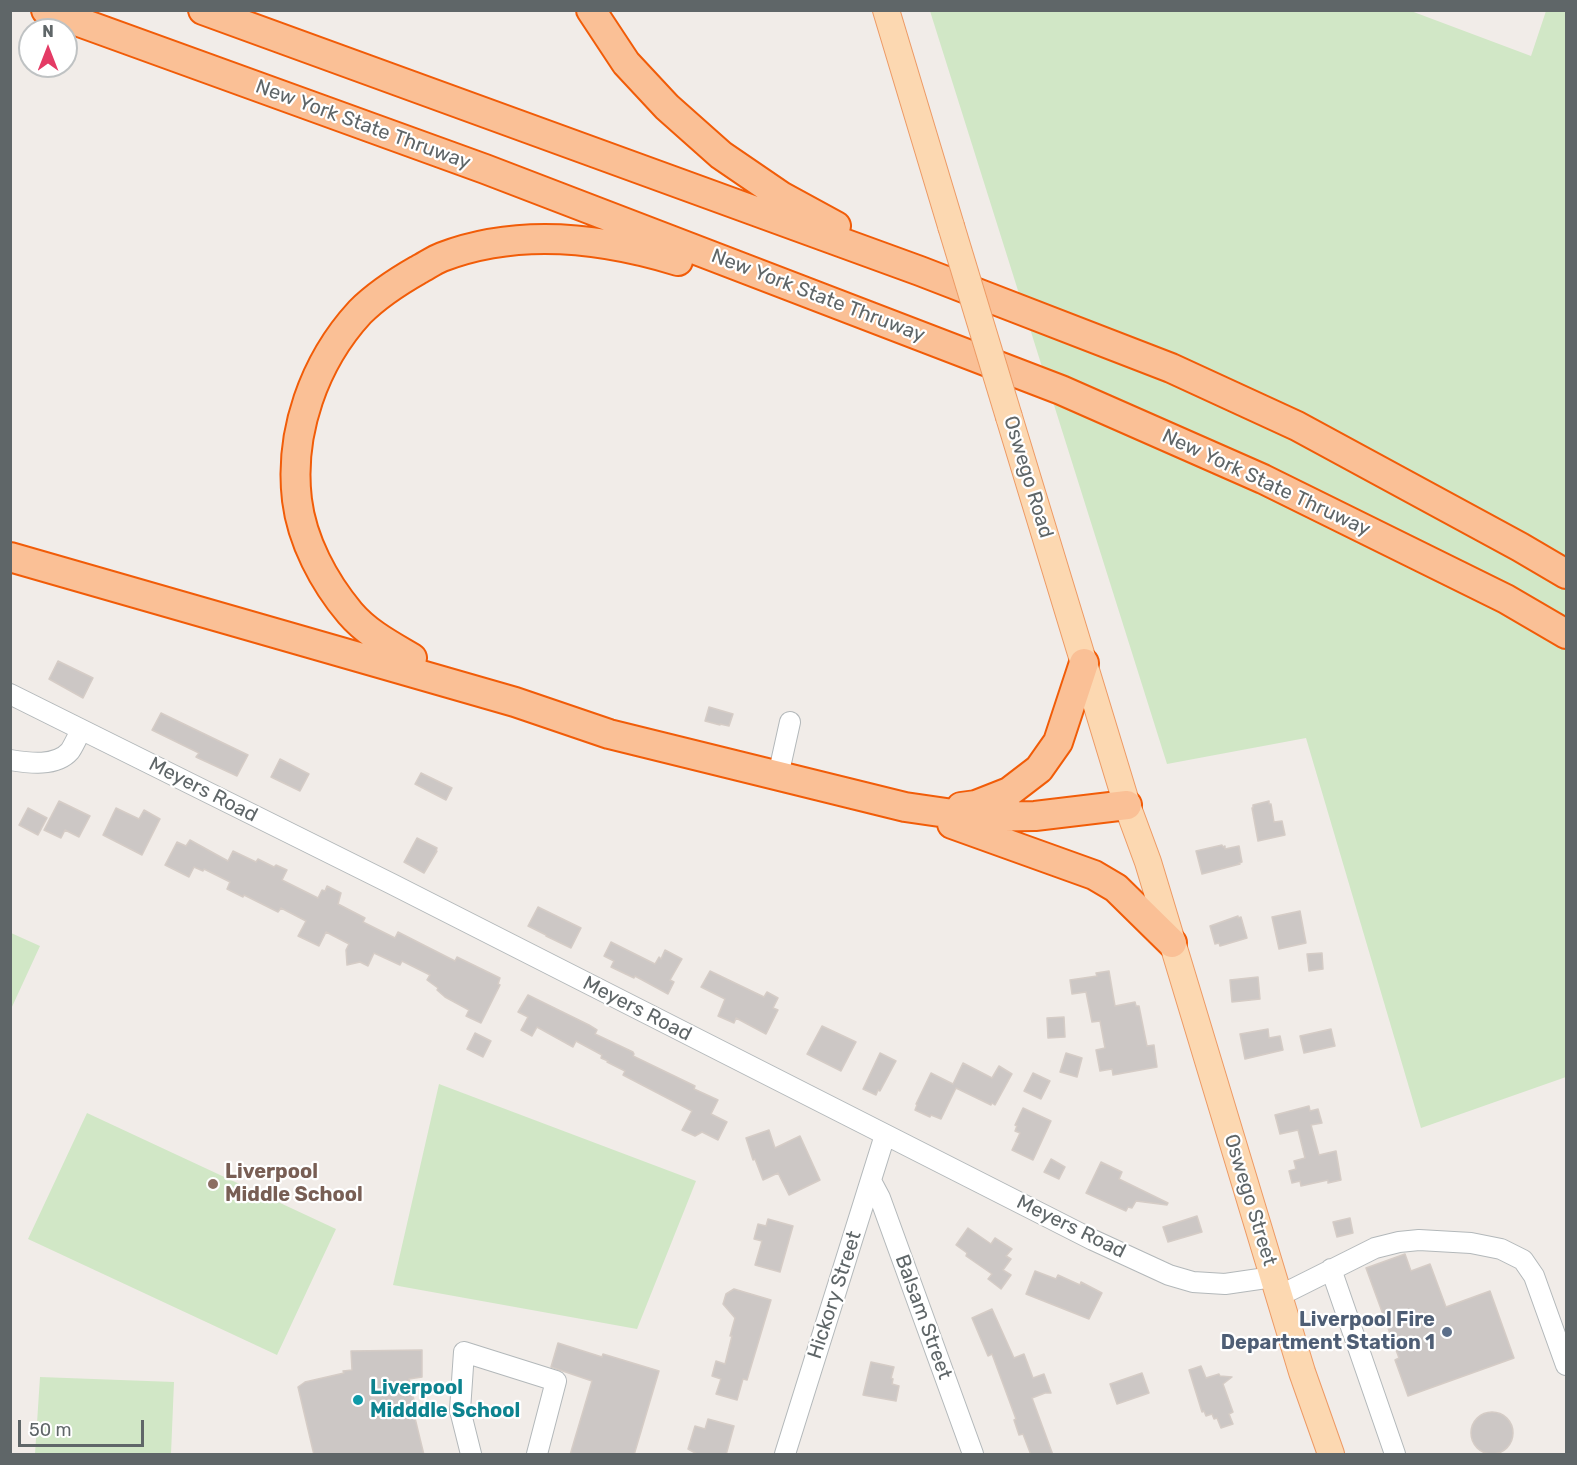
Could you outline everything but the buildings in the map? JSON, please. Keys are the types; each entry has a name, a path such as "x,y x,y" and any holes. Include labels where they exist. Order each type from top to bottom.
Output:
{"highway":[{"name":"New York State Thruway","path":"46,10 485,169 1061,390 1263,479 1506,599 1566,634"},
{"path":"203,10 920,272 1171,368 1297,426 1566,574"},
{"path":"591,10 626,63 667,107 721,155 781,196 920,272"},
{"path":"412,658 379,639 351,614 324,577 305,535 297,500 296,461 302,421 315,381 334,346 360,312 393,284 441,258 480,245 521,239 574,241 644,251 797,296 834,302"},
{"path":"10,544 570,704 615,719 715,761"},
{"path":"10,558 515,702 609,734 905,807 974,817 1035,816 1127,805"},
{"path":"905,807 976,805 1009,792 1039,769 1058,742 1084,663"},
{"path":"905,807 1094,875 1116,888 1172,943"}],"main road":[{"name":"Oswego Road","path":"886,10 1127,805 1148,862 1172,943"},
{"name":"Oswego Street","path":"1172,943 1302,1372 1331,1455"}],"street":[{"name":"Meyers Road","path":"10,694 885,1135 1169,1275 1193,1282 1276,1287 1331,1269 1375,1248 1399,1242 1419,1240 1501,1249 1523,1260 1534,1276 1566,1365"},
{"path":"778,776 790,722"},
{"path":"10,760 25,762 59,760 69,751 81,730"},
{"name":"Hickory Street","path":"784,1455 885,1135"},
{"name":"Balsam Street","path":"871,1181 880,1198 973,1455"},
{"path":"1331,1269 1395,1455"},
{"path":"471,1455 460,1410 464,1352 556,1381 537,1455"}],"green space":[{"path":"930,11 1411,11 1531,56 1546,11 1566,11 1566,1077 1421,1128 1306,738 1167,764"},
{"path":"11,933 40,946 11,1009"},
{"path":"439,1084 696,1181 637,1329 393,1285"},
{"path":"87,1113 336,1229 277,1355 28,1239"},
{"path":"40,1377 174,1382 171,1454 35,1454"}],"place":[{"name":"Liverpool Middle School","path":"213,1184"},
{"name":"Liverpool Fire Department Station 1","path":"1447,1332"},
{"name":"Liverpool Midddle School","path":"358,1400"}]}
